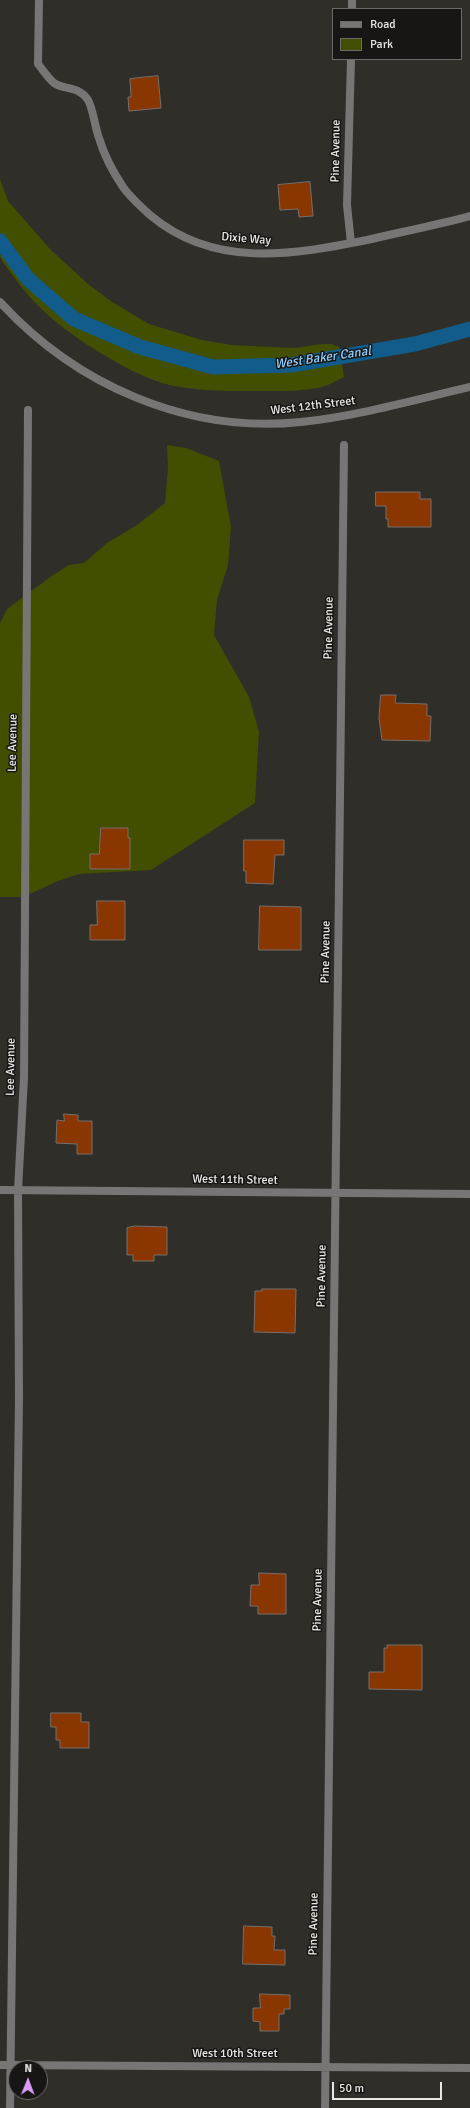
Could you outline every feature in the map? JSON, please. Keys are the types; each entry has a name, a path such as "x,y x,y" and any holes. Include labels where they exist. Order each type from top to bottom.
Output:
{"street":[{"name":"Dixie Way","path":"39,0 38,64 55,84 74,88 88,100 109,164 123,187 139,205 175,234 204,246 235,253 281,254 307,252 470,216"},
{"name":"Pine Avenue","path":"351,60 347,205 351,243"},
{"name":"West 12th Street","path":"0,302 31,333 59,356 80,370 105,384 137,398 199,417 258,424 301,422 377,409 470,387"},
{"name":"Lee Avenue","path":"11,2060 19,1390 18,1190 24,1078 28,410"},
{"name":"Pine Avenue","path":"325,2108 344,445"},
{"name":"West 11th Street","path":"0,1190 470,1194"},
{"name":"West 10th Street","path":"48,2065 470,2068"}],"green space":[{"path":"0,179 8,201 50,249 88,284 112,302 149,324 202,340 231,345 295,348 331,344 339,347 344,377 325,386 304,390 199,390 162,383 120,364 86,344 40,308 22,288 3,262 0,257"},
{"path":"167,445 186,448 219,461 231,527 228,565 217,600 214,635 249,697 259,732 255,803 151,870 79,874 58,881 23,897 0,897 0,623 7,609 53,575 69,565 84,563 107,543 137,525 165,503 168,468"}],"building":[{"path":"158,76 161,108 129,111 128,97 131,97 130,79"},
{"path":"310,182 313,216 299,217 298,209 280,210 278,185"},
{"path":"376,492 420,492 420,499 431,499 431,527 388,527 388,519 386,519 386,506 376,506"},
{"path":"381,695 396,695 395,703 427,704 427,716 431,716 430,741 382,740 379,718"},
{"path":"101,828 128,828 128,838 130,838 130,869 90,869 90,854 99,854"},
{"path":"244,840 284,840 284,855 275,855 273,884 246,883 246,871 244,871"},
{"path":"97,901 125,901 125,940 90,940 90,925 97,925"},
{"path":"260,906 301,907 301,950 259,950"},
{"path":"64,1114 78,1115 78,1121 92,1121 92,1154 77,1154 77,1144 56,1143 57,1120 64,1121"},
{"path":"135,1226 167,1227 167,1255 154,1255 154,1261 133,1261 133,1255 127,1255 127,1228"},
{"path":"262,1289 296,1289 295,1333 254,1332 255,1291 262,1291"},
{"path":"259,1573 286,1574 286,1614 258,1614 258,1606 250,1606 251,1585 259,1585"},
{"path":"387,1645 422,1645 422,1690 369,1689 369,1672 384,1672 384,1648 387,1648"},
{"path":"51,1713 81,1713 81,1722 89,1722 89,1748 60,1748 60,1740 56,1740 56,1727 51,1727"},
{"path":"244,1926 272,1927 272,1936 275,1936 274,1950 285,1950 285,1965 243,1964"},
{"path":"260,1994 290,1995 290,2009 284,2009 284,2014 279,2014 279,2031 260,2031 260,2022 253,2021 253,2008 260,2008"}],"waterway":[{"name":"West Baker Canal","path":"0,241 28,279 74,319 140,347 213,367 291,365 415,344 470,329"}]}
